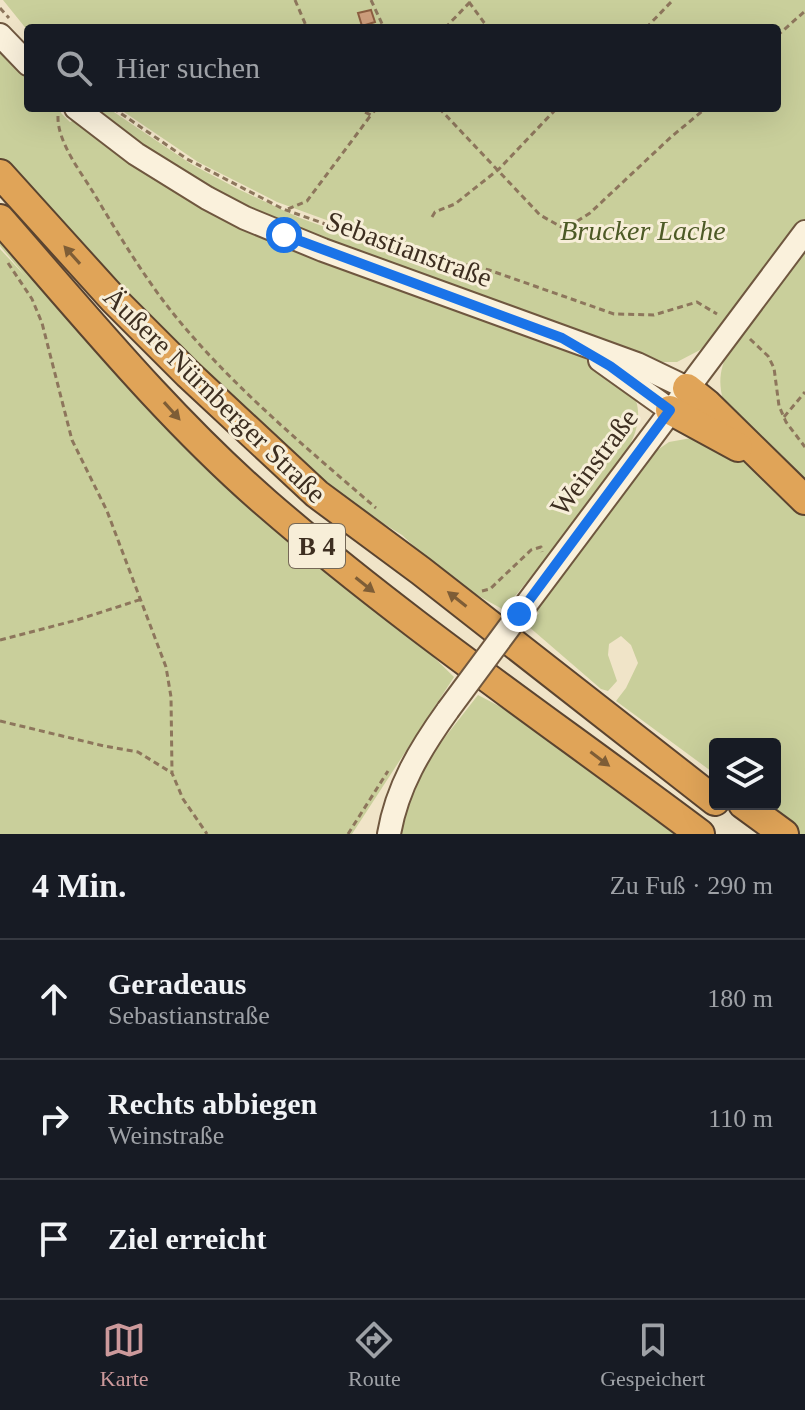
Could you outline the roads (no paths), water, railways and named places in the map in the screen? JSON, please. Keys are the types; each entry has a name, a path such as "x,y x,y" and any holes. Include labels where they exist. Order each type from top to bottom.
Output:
{"highway":[{"name":"Äußere Nürnberger Straße","path":"0,174 114,300 317,494 421,571 709,796"},
{"name":"Äußere Nürnberger Straße","path":"0,219 183,423 264,501 377,594 699,833"},
{"path":"678,399 717,414 805,500"},
{"path":"679,774 709,782"},
{"name":"Äußere Nürnberger Straße","path":"728,810 760,834"},
{"path":"751,810 784,834"}],"street":[{"path":"0,35 24,60"},
{"name":"Sebastianstraße","path":"81,112 136,154 245,218 323,250 637,364 678,399"},
{"name":"Weinstraße","path":"389,834 398,795 407,773 448,710 805,232"}],"park label":[{"name":"Brucker Lache","path":"643,230"}]}
